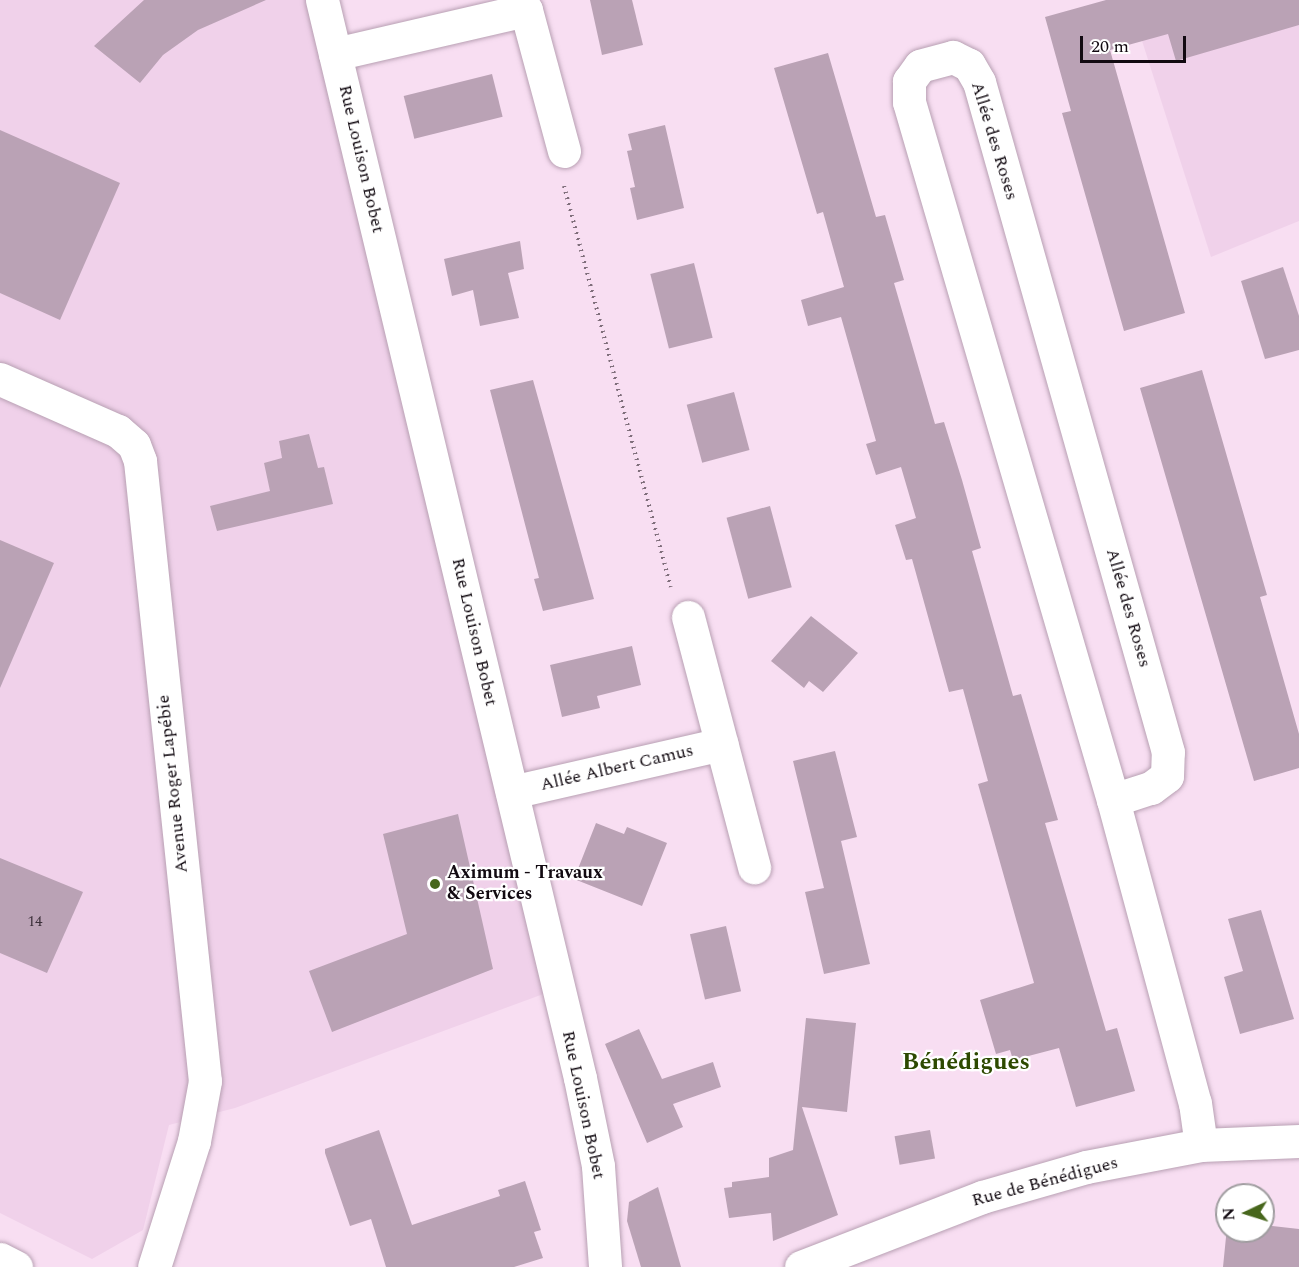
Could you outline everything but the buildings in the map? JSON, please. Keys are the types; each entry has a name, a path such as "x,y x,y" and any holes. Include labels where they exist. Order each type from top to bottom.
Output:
{"street":[{"name":"Rue Louison Bobet","path":"322,0 512,792 598,1167 605,1267"},
{"path":"335,54 525,5 564,151"},
{"name":"Allée des Roses","path":"1113,800 1151,788 1167,776 1168,752 979,82 969,65 953,57 920,66 909,81 909,102 1113,800 1195,1103 1201,1145"},
{"name":"Avenue Roger Lapébie","path":"0,379 118,431 134,445 140,461 205,1081 194,1141 154,1267"},
{"path":"688,617 754,867"},
{"name":"Allée Albert Camus","path":"512,792 722,744"},
{"name":"Rue de Bénédigues","path":"801,1267 982,1197 1086,1167 1201,1145 1299,1141"},
{"path":"0,1259 16,1267"}],"path":[{"path":"564,151 561,178 668,581 688,617"}],"shaded area":[{"path":"0,0 322,0 557,989 235,1108 169,1125 143,1230 92,1259 0,1213"},
{"path":"1129,0 1299,0 1299,221 1211,257"}],"place":[{"name":"Aximum - Travaux & Services","path":"435,884"}],"district":[{"name":"Bénédigues","path":"966,1063"}]}
